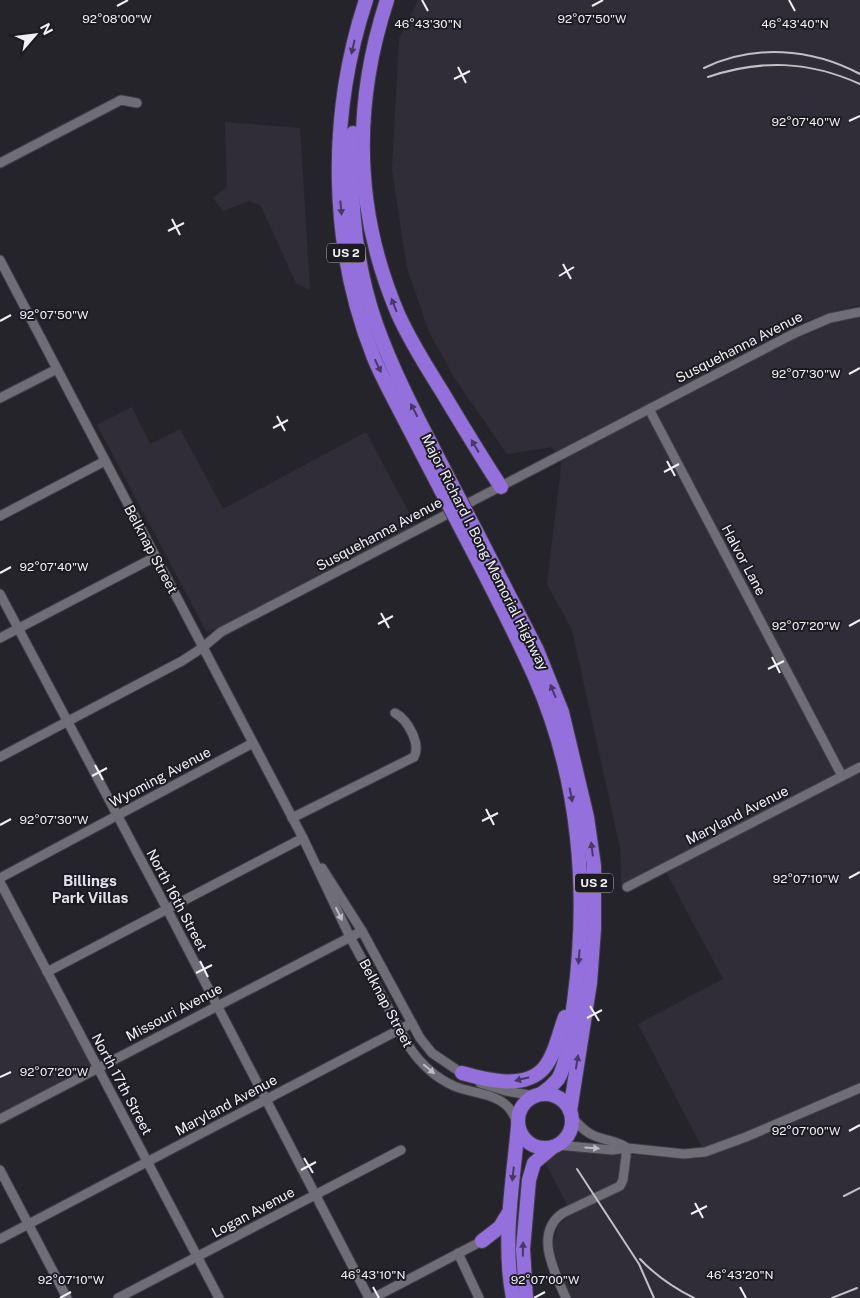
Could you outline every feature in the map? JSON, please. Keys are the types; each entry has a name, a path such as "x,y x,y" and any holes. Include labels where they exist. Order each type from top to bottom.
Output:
{"highway":[{"name":"Major Richard I. Bong Memorial Highway","path":"366,0 353,47 341,112 339,176 343,235 356,299 374,358 536,650 562,712 587,817 594,866 594,929 590,983 570,1113"},
{"name":"Major Richard I. Bong Memorial Highway","path":"380,0 366,48 354,113 352,146 354,203 360,258 376,322 391,362 447,487"},
{"path":"387,0 373,51 364,109 362,147 365,200 377,258 388,290 414,347 501,486"},
{"name":"Major Richard I. Bong Memorial Highway","path":"471,534 535,676 565,769 576,824 581,923 570,1025 561,1072 556,1081 538,1095"},
{"path":"462,1073 492,1080 513,1081 537,1074 543,1069 550,1058 576,981"},
{"path":"538,1095 555,1096 561,1100 570,1113"},
{"name":"US 2","path":"514,1298 508,1241 518,1123 520,1108 529,1099 538,1095"},
{"name":"US 2","path":"526,1298 523,1249 529,1180 534,1164 563,1141 570,1130 570,1113"},
{"path":"518,1123 520,1133 530,1144 537,1148 555,1146"},
{"path":"482,1241 500,1227 510,1208"},
{"path":"482,1241 499,1245 509,1260"}],"street":[{"path":"0,163 121,100 137,103"},
{"name":"Belknap Street","path":"0,260 303,838 350,937 399,1029 416,1056 431,1071 453,1085 499,1100 508,1107 518,1123"},
{"name":"Susquehanna Avenue","path":"0,757 182,661 202,648 221,632 817,322 840,315 860,312"},
{"path":"0,398 57,369"},
{"name":"Halvor Lane","path":"649,409 842,776"},
{"path":"0,516 105,461"},
{"path":"0,638 155,557"},
{"name":"North 16th Street","path":"0,594 371,1298"},
{"path":"292,818 414,757 416,745 405,722 396,714"},
{"name":"Wyoming Avenue","path":"0,878 253,743"},
{"name":"Maryland Avenue","path":"627,887 860,767"},
{"path":"47,972 303,838"},
{"name":"Belknap Street","path":"303,838 362,931 412,1023 432,1053 444,1063 475,1081 493,1088 538,1095"},
{"name":"North 17th Street","path":"0,882 219,1298"},
{"name":"Missouri Avenue","path":"0,1119 362,931"},
{"name":"Maryland Avenue","path":"0,1239 412,1023"},
{"path":"555,1146 612,1150 628,1148 684,1154 705,1152 743,1138 860,1088"},
{"path":"570,1113 582,1128 590,1134 616,1141 628,1148"},
{"path":"566,1298 550,1257 548,1240 551,1227 555,1219 562,1213 620,1186 623,1180 628,1148"},
{"name":"Logan Avenue","path":"118,1298 401,1150"},
{"path":"0,1170 67,1298"},
{"path":"371,1298 482,1241"},
{"path":"458,1254 479,1298"}],"shaded area":[{"path":"418,0 860,0 860,305 804,322 555,452 553,447 507,454 455,379 429,332 407,268 392,170 399,39"},
{"path":"225,122 300,128 310,290 296,283 261,206 249,201 223,211 213,198 227,187"},
{"path":"860,317 860,1298 571,1298 553,1246 557,1227 571,1213 544,1160 556,1152 566,1150 691,1159 707,1157 638,1024 723,979 662,865 621,886 620,848 572,630 547,584 562,460 809,331 834,322"},
{"path":"132,407 150,444 180,429 223,509 366,432 416,526 214,630 206,631 97,425"},
{"path":"0,882 98,1068 0,1119"}],"railway":[{"path":"704,68 723,60 743,55 762,52 782,52 822,59 860,74"},
{"path":"708,77 747,67 785,65 822,71 860,84"},
{"path":"577,1169 639,1264 654,1298"},
{"path":"844,1196 860,1188"},
{"path":"640,1259 652,1271 694,1298"},
{"path":"832,1298 857,1288"}],"district":[{"name":"Billings Park Villas","path":"90,888"}]}
